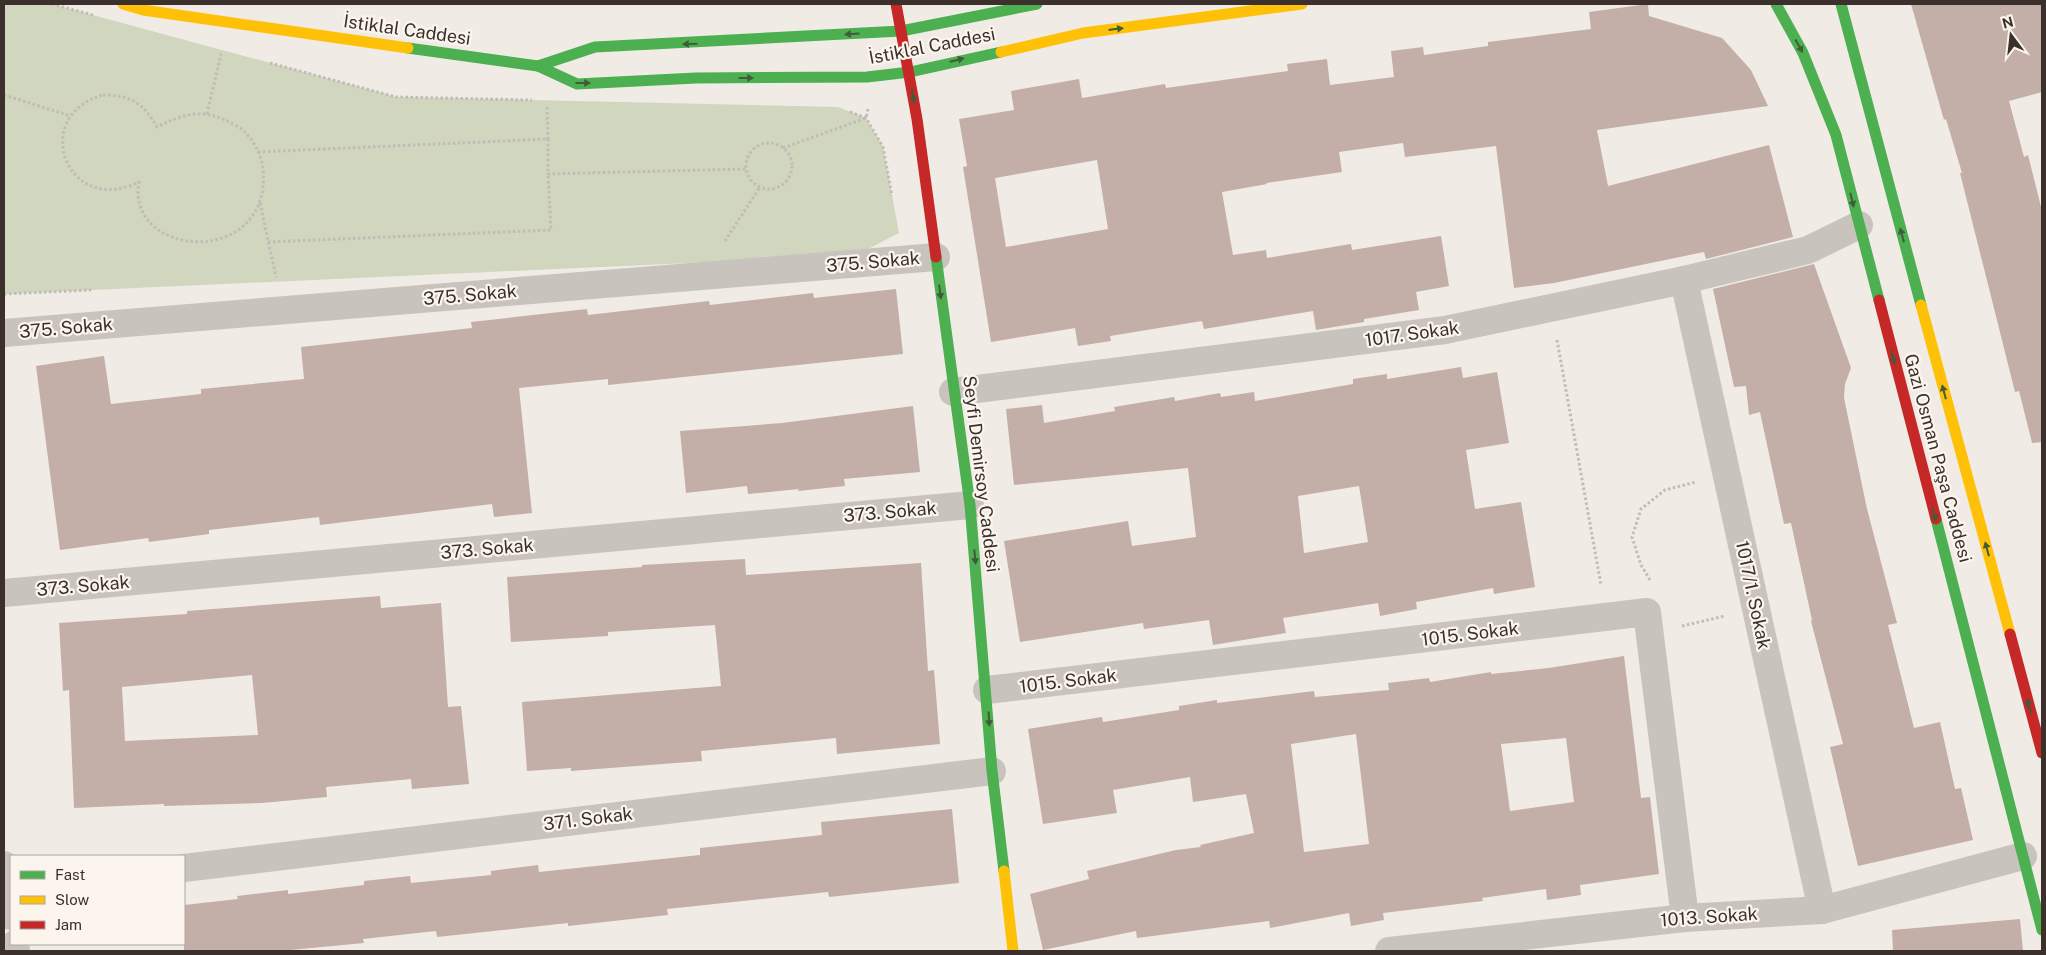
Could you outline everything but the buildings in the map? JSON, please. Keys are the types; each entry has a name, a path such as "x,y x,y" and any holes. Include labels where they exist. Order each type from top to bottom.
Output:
{"main road":[{"name":"İstiklal Caddesi","path":"123,4 143,10 538,66 577,84 696,78 877,76 910,72 1083,33 1302,4"},
{"name":"Seyfi Demirsoy Caddesi","path":"896,4 910,72 970,505 987,690 992,771 1012,951"},
{"name":"İstiklal Caddesi","path":"538,66 595,47 723,42 901,31 1037,4"},
{"name":"Gazi Osman Paşa Caddesi","path":"1776,4 1803,53 1836,135 2042,930"},
{"name":"Gazi Osman Paşa Caddesi","path":"1842,4 1853,55 1872,113 1882,163 2042,753"}],"street":[{"name":"1017. Sokak","path":"953,392 1444,330 1684,280 1808,250 1859,224"},
{"name":"375. Sokak","path":"4,333 936,257"},
{"name":"1017/1. Sokak","path":"1684,280 1822,910"},
{"name":"373. Sokak","path":"4,593 970,505"},
{"name":"1015. Sokak","path":"987,690 1648,612 1685,918"},
{"name":"371. Sokak","path":"185,868 992,771"},
{"name":"1013. Sokak","path":"1389,951 1685,918 1822,910 2023,856"},
{"path":"7,881 10,907"}],"path":[{"path":"52,4 99,17"},
{"path":"206,114 222,50"},
{"path":"268,63 396,97 538,101"},
{"path":"866,118 877,76"},
{"path":"4,94 71,116"},
{"path":"103,95 120,95 136,102 148,112 156,127 179,116 200,113 220,117 239,127 253,142 258,152 262,161 264,182 260,202 249,220 232,234 212,242 190,243 168,236 151,223 138,204 139,182 118,190 95,188 81,182 70,170 64,156 62,141 65,125 71,116 86,100 103,95"},
{"path":"268,242 551,230 547,101"},
{"path":"847,110 866,118 883,147 894,204"},
{"path":"782,148 866,118"},
{"path":"258,152 548,139"},
{"path":"770,143 782,148 791,159 792,167 787,180 775,188 760,187 748,176 746,169 750,154 755,148 770,143"},
{"path":"548,174 746,169"},
{"path":"722,246 760,187"},
{"path":"260,202 276,282"},
{"path":"1552,308 1607,618"},
{"path":"1654,586 1641,565 1632,537 1641,509 1665,490 1727,473"},
{"path":"1650,633 1756,608"}],"green space":[{"path":"4,4 52,4 396,97 838,107 866,118 883,147 899,233 864,251 711,262 4,294"}],"traffic: fast":[{"path":"538,66 595,47 901,31 1037,4"},
{"path":"1776,4 1803,53 1836,135 1879,300"},
{"path":"1841,4 1921,305"},
{"path":"408,48 538,66 577,84 696,78 867,77 910,72 1001,52"},
{"path":"936,257 970,505 992,771 1004,871"},
{"path":"1936,519 2042,930"}],"traffic: slow":[{"path":"123,4 143,10 408,48"},
{"path":"1001,52 1083,33 1302,4"},
{"path":"1921,305 2010,634"},
{"path":"1004,871 1013,951"}],"traffic: jam":[{"path":"896,4 917,119 936,257"},
{"path":"1879,300 1936,519"},
{"path":"2010,634 2042,753"}]}
